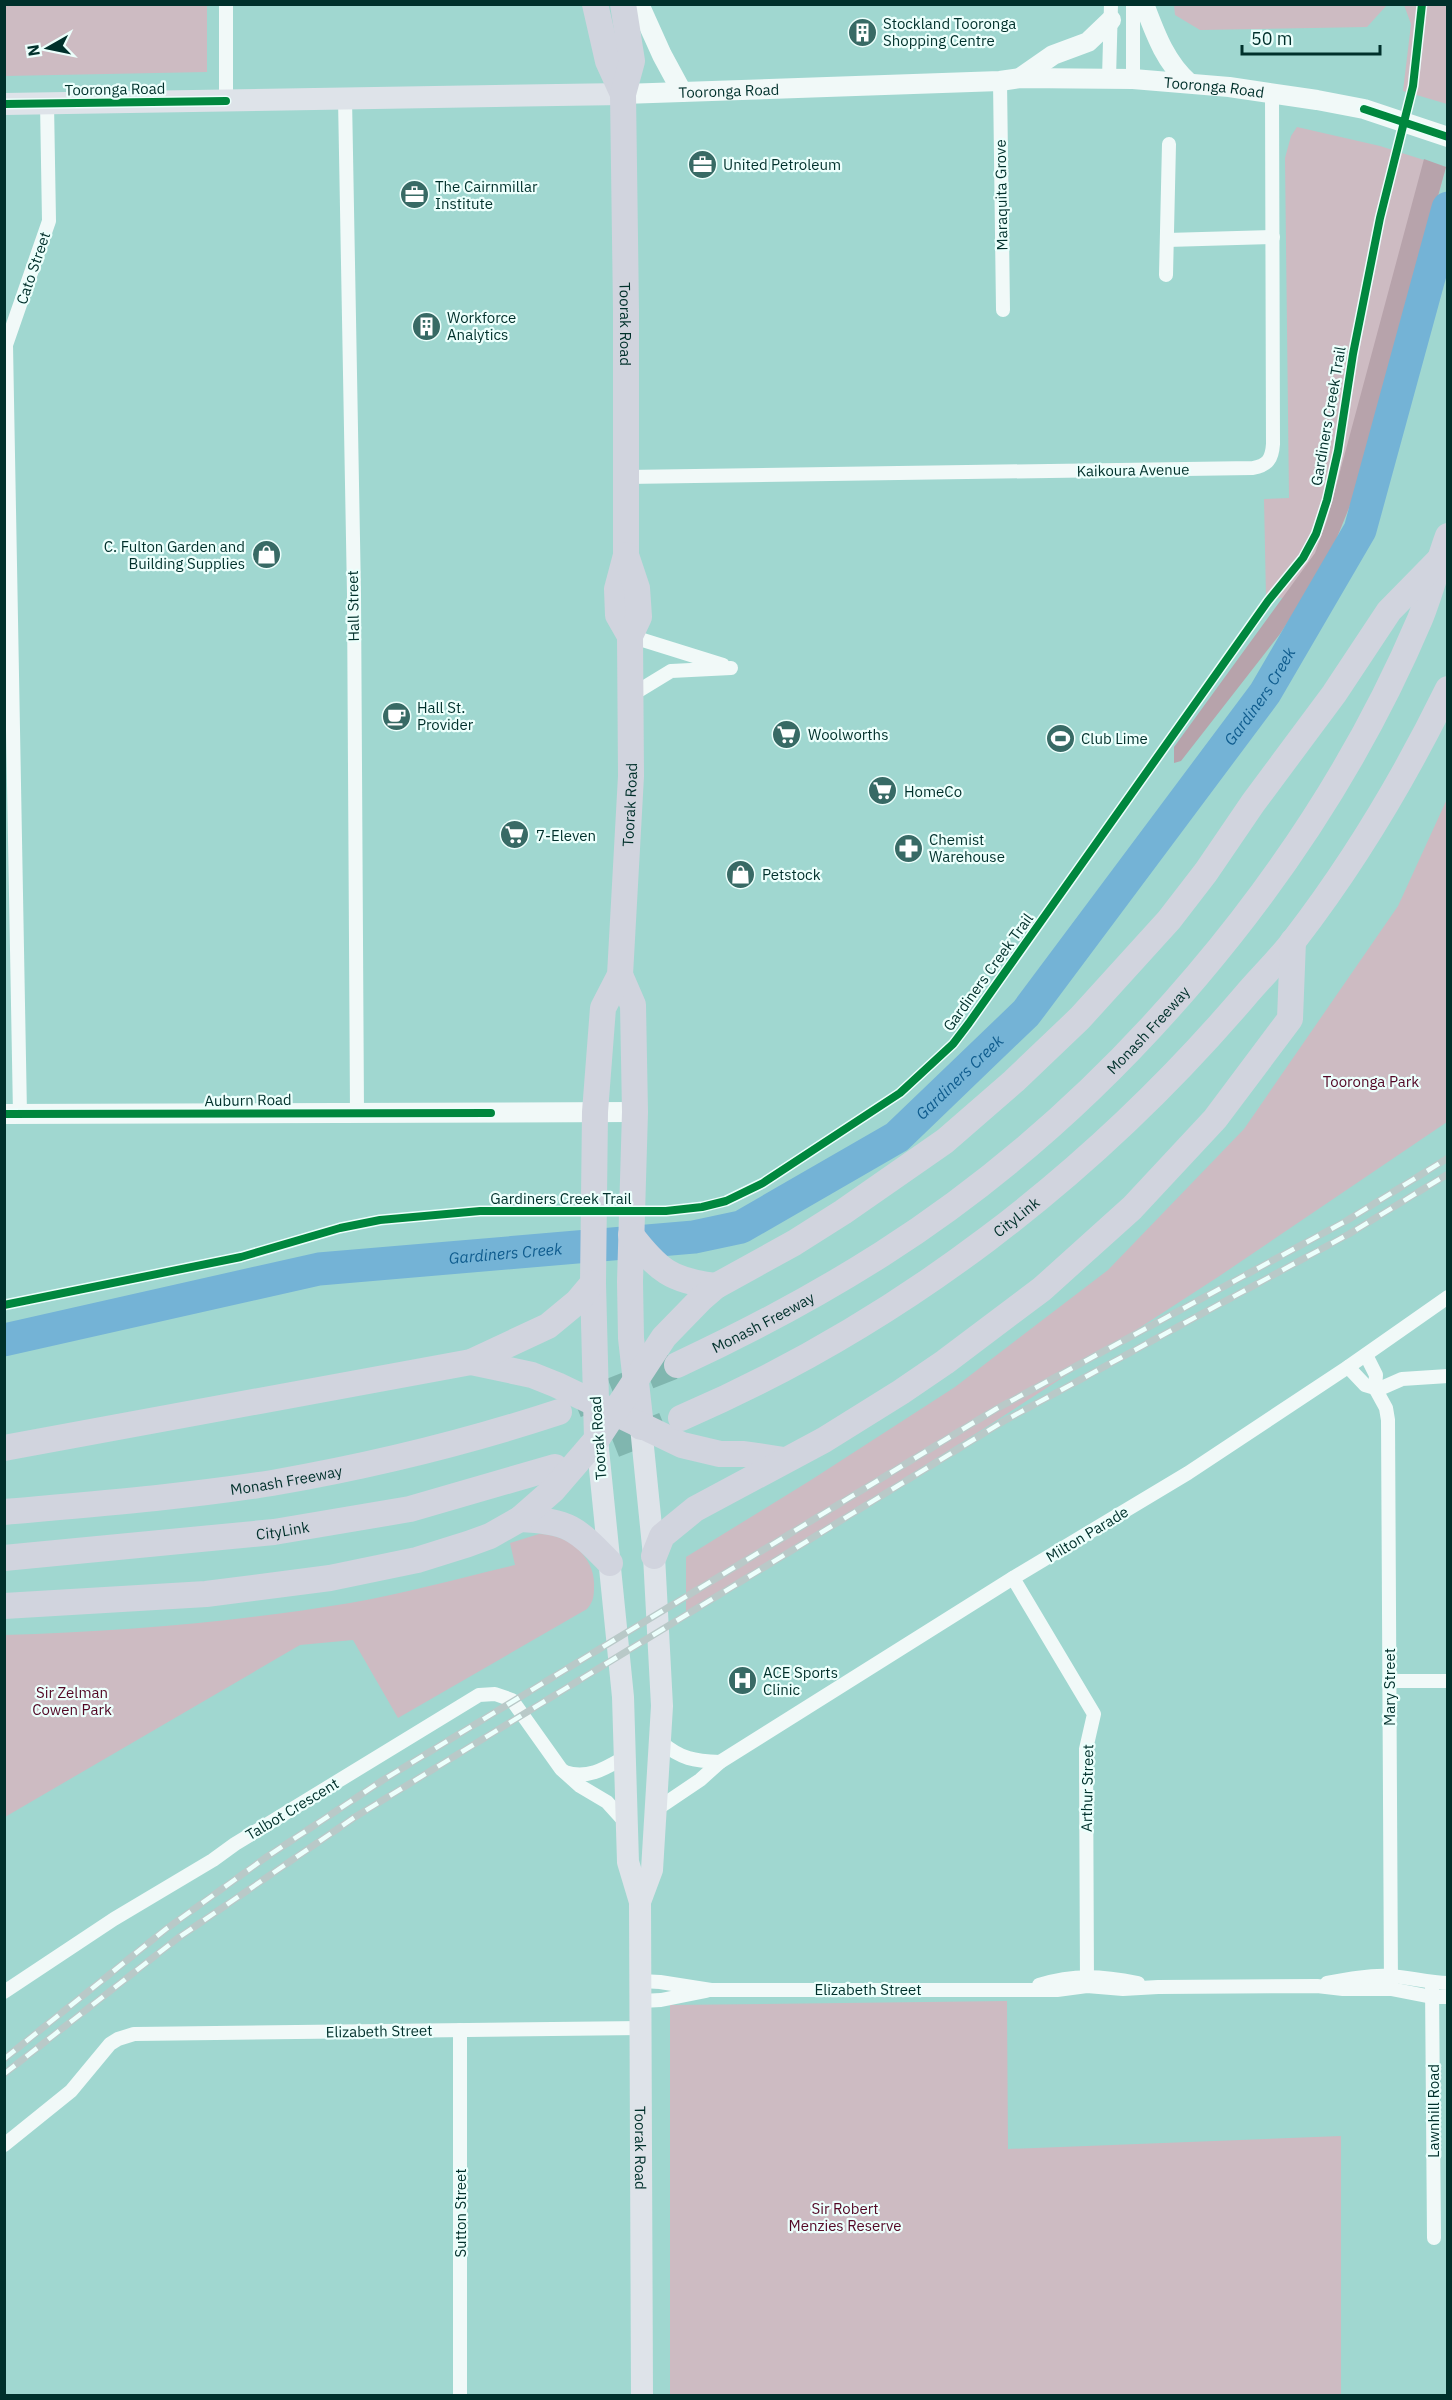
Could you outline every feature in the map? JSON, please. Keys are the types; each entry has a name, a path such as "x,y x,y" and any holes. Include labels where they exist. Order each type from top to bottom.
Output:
{"highway":[{"name":"Toorak Road","path":"595,4 608,61 623,94"},
{"name":"Toorak Road","path":"597,1439 605,1408 593,1283 595,1112 603,1008 620,975 629,829 630,636 639,617 637,588 626,555 623,94 632,53 623,4"},
{"name":"Monash Freeway","path":"677,1365 791,1309 914,1232 999,1169 1048,1128 1142,1036 1218,950 1276,873 1309,824 1370,720 1396,669 1421,616 1448,536"},
{"path":"605,1408 636,1380 672,1327 720,1284 804,1237 945,1141 1014,1081 1080,1018 1181,904 1334,694 1389,611 1439,560"},
{"path":"654,1556 663,1536 695,1509 824,1440 902,1392 1042,1289 1132,1208 1215,1119 1290,1019 1293,941 1358,851 1382,812 1448,689"},
{"name":"CityLink","path":"681,1418 757,1384 860,1326 919,1288 1027,1208 1116,1131 1184,1064 1293,941"},
{"name":"Toorak Road","path":"620,975 633,1005 635,1112 631,1321 641,1427"},
{"path":"631,1235 653,1263 666,1272 688,1281 720,1284"},
{"path":"4,1448 471,1362 548,1326 564,1315 593,1283"},
{"path":"471,1362 514,1371 549,1382 682,1445 720,1454 744,1454 784,1460"},
{"name":"Monash Freeway","path":"4,1512 203,1492 292,1479 464,1442 560,1412"},
{"path":"4,1606 206,1594 312,1582 428,1557 490,1536 520,1519 544,1498 597,1439"},
{"name":"CityLink","path":"4,1558 274,1532 410,1509 555,1467"},
{"path":"520,1519 553,1521 572,1528 586,1538 610,1563"}],"main road":[{"path":"639,4 682,92"},
{"path":"1144,4 1169,61 1189,83"},
{"path":"1020,78 1053,56 1088,42 1111,12"},
{"name":"Tooronga Road","path":"4,104 623,94 1000,81 1020,78 1109,78 1189,83 1317,100 1364,110 1448,137"},
{"name":"Auburn Road","path":"12,1114 635,1112"},
{"name":"Toorak Road","path":"640,1902 652,1870 661,1742 661,1669 654,1556 641,1427"},
{"name":"Toorak Road","path":"597,1439 622,1697 628,1862 640,1902 642,2396"}],"street":[{"path":"226,4 226,101"},
{"path":"1132,79 1133,4"},
{"path":"1109,78 1111,12"},
{"name":"Maraquita Grove","path":"1000,81 1003,310"},
{"name":"Kaikoura Avenue","path":"626,477 1253,468 1263,466 1269,461 1274,444 1272,93"},
{"name":"Hall Street","path":"345,98 354,594 357,1114"},
{"name":"Cato Street","path":"12,1114 6,345 49,221 47,104"},
{"path":"1166,275 1169,144"},
{"path":"1167,240 1273,237"},
{"path":"630,636 731,668 671,671 630,696"},
{"name":"Milton Parade","path":"657,1809 700,1780 720,1762 1013,1578 1188,1473 1366,1355 1448,1297"},
{"name":"Mary Street","path":"1366,1355 1376,1376 1376,1389 1386,1408 1388,1420 1391,1983"},
{"path":"1348,1367 1365,1385 1376,1389 1402,1379 1448,1376"},
{"name":"Arthur Street","path":"1013,1578 1094,1713 1086,1749 1087,1981"},
{"path":"1389,1681 1448,1681"},
{"name":"Talbot Crescent","path":"4,1992 114,1919 479,1695 495,1694 512,1700 563,1771 580,1786 607,1802 626,1823"},
{"path":"661,1742 675,1754 688,1759 720,1762"},
{"path":"563,1771 576,1775 591,1773 606,1768 625,1757"},
{"name":"Elizabeth Street","path":"641,1991 687,1996 711,1990 1057,1990 1087,1981 1123,1989 1317,1986 1343,1989 1391,1983 1448,1983"},
{"name":"Elizabeth Street","path":"1391,1983 1432,1997 1448,1997"},
{"name":"Lawnhill Road","path":"1432,1983 1434,2238"},
{"name":"Elizabeth Street","path":"4,2145 71,2091 83,2079 104,2050 118,2039 147,2033 642,2028"},
{"name":"Sutton Street","path":"460,2030 460,2396"}],"green space":[{"path":"1174,4 1387,5 1367,27 1200,30 1175,15"},
{"path":"4,5 207,5 207,72 5,76"},
{"path":"1404,5 1447,5 1447,104 1403,91 1411,24"},
{"path":"1297,127 1380,146 1446,167 1351,503 1327,562 1304,599 1266,597 1264,499 1289,498 1285,158 1291,136"},
{"name":"Tooronga Park","path":"1447,799 1447,1122 1218,1277 988,1426 686,1614 686,1557 955,1387 1108,1270 1244,1129 1398,906"},
{"name":"Sir Zelman Cowen Park","path":"539,1534 550,1535 570,1543 585,1557 593,1576 594,1587 592,1602 587,1609 398,1718 353,1640 300,1645 5,1817 4,1635 178,1625 264,1616 350,1603 515,1565 510,1543"},
{"name":"Sir Robert Menzies Reserve","path":"1007,2001 1008,2149 1341,2136 1341,2395 670,2396 670,2005"}],"shaded area":[{"path":"1424,159 1446,167 1351,503 1327,562 1280,634 1181,761 1174,763 1174,747 1315,553 1327,520"}],"waterway":[{"name":"Gardiners Creek","path":"4,1340 319,1269 694,1237 741,1227 897,1137 1026,1013 1265,693 1360,530 1448,208"}],"tunnel":[{"path":"576,1405 677,1365"},
{"path":"578,1459 664,1425"}],"railway":[{"path":"4,2059 166,1929 265,1858 383,1780 996,1409 1346,1221 1448,1158"},
{"path":"4,2074 178,1938 355,1817 1004,1421 1349,1234 1448,1174"}],"cycle path":[{"name":"Gardiners Creek Trail","path":"4,1305 241,1257 340,1228 380,1220 480,1211 666,1211 702,1207 726,1201 763,1183 900,1093 953,1044 969,1023 1268,601 1303,558 1316,534 1327,500 1338,451 1353,354 1380,218 1413,86 1422,4"},
{"path":"4,104 226,101"},
{"path":"1364,109 1448,137"},
{"path":"4,1114 491,1113"}],"place":[{"name":"Stockland Tooronga Shopping Centre","path":"862,32"},
{"name":"United Petroleum","path":"702,164"},
{"name":"The Cairnmillar Institute","path":"414,195"},
{"name":"Workforce Analytics","path":"426,326"},
{"name":"C. Fulton Garden and Building Supplies","path":"266,555"},
{"name":"Hall St. Provider","path":"396,716"},
{"name":"Woolworths","path":"787,734"},
{"name":"Club Lime","path":"1060,738"},
{"name":"HomeCo","path":"883,791"},
{"name":"7-Eleven","path":"515,835"},
{"name":"Chemist Warehouse","path":"908,848"},
{"name":"Petstock","path":"741,874"},
{"name":"ACE Sports Clinic","path":"742,1681"}]}
